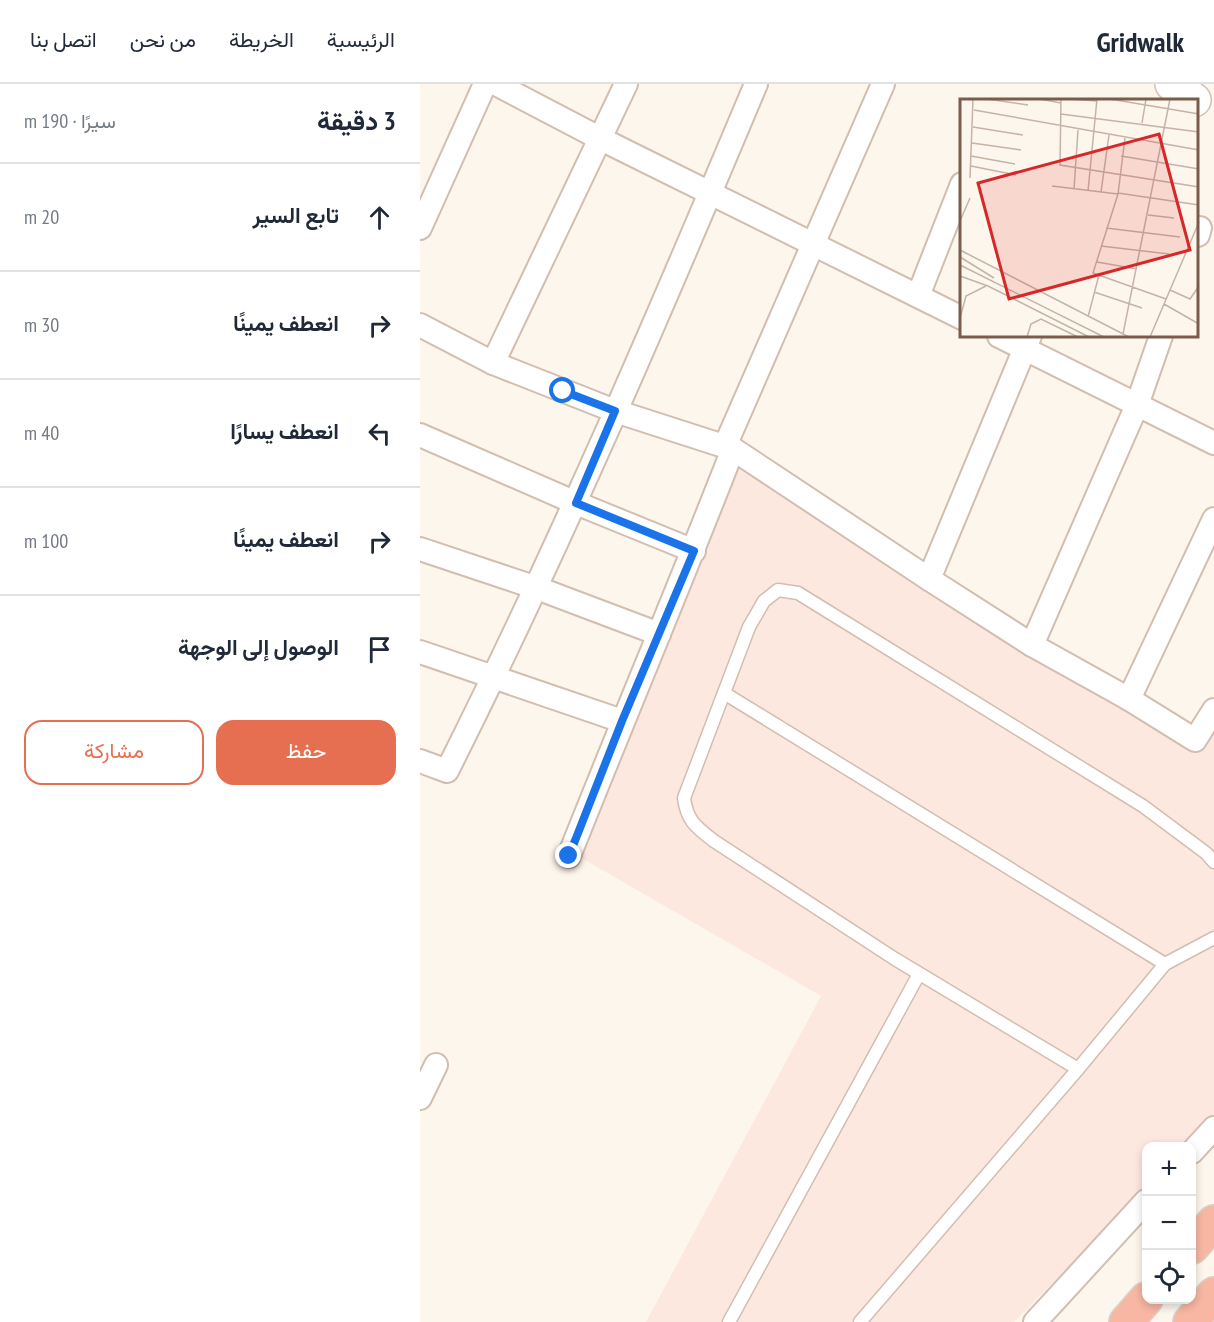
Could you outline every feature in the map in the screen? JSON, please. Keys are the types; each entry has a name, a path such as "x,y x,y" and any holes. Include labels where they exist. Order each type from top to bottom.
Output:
{"highway":[{"path":"1196,1242 1214,1222"},
{"path":"1190,1322 1214,1294"},
{"path":"1126,1322 1142,1304"}],"street":[{"path":"420,228 485,84"},
{"path":"496,84 601,139 960,317"},
{"path":"493,363 626,84"},
{"path":"420,761 447,771 494,678 576,503 756,84"},
{"path":"569,856 622,721 694,551 729,447 883,84"},
{"path":"1172,84 1193,99"},
{"path":"1199,105 1214,116"},
{"path":"918,296 960,189"},
{"path":"420,325 493,363 615,411 729,447 1032,645 1129,699 1195,740 1214,710"},
{"path":"1008,338 1027,342 1137,405 1214,443"},
{"path":"1032,645 1137,405 1160,338"},
{"path":"929,579 1027,342"},
{"path":"420,435 576,503 694,551"},
{"path":"1129,699 1214,519"},
{"path":"420,549 537,588 659,634"},
{"path":"420,652 622,721"},
{"path":"420,1098 436,1065"},
{"path":"1196,1147 1214,1128"},
{"path":"1035,1322 1142,1205"}],"lane":[{"path":"1078,1069 919,974 714,841 697,827 686,813 684,798 749,627 764,601 778,590 798,593 1143,806 1206,853 1214,862"},
{"path":"724,693 1165,964"},
{"path":"860,1322 1078,1069 1165,964 1214,938"},
{"path":"729,1322 919,974"}],"shaded area":[{"path":"733,465 1198,750 1214,730 1214,1120 1192,1142 1142,1142 1142,1192 1014,1322 646,1322 821,996 578,856"}],"route":[{"path":"563,391 615,411 576,503 694,551 622,721 569,856"}]}
